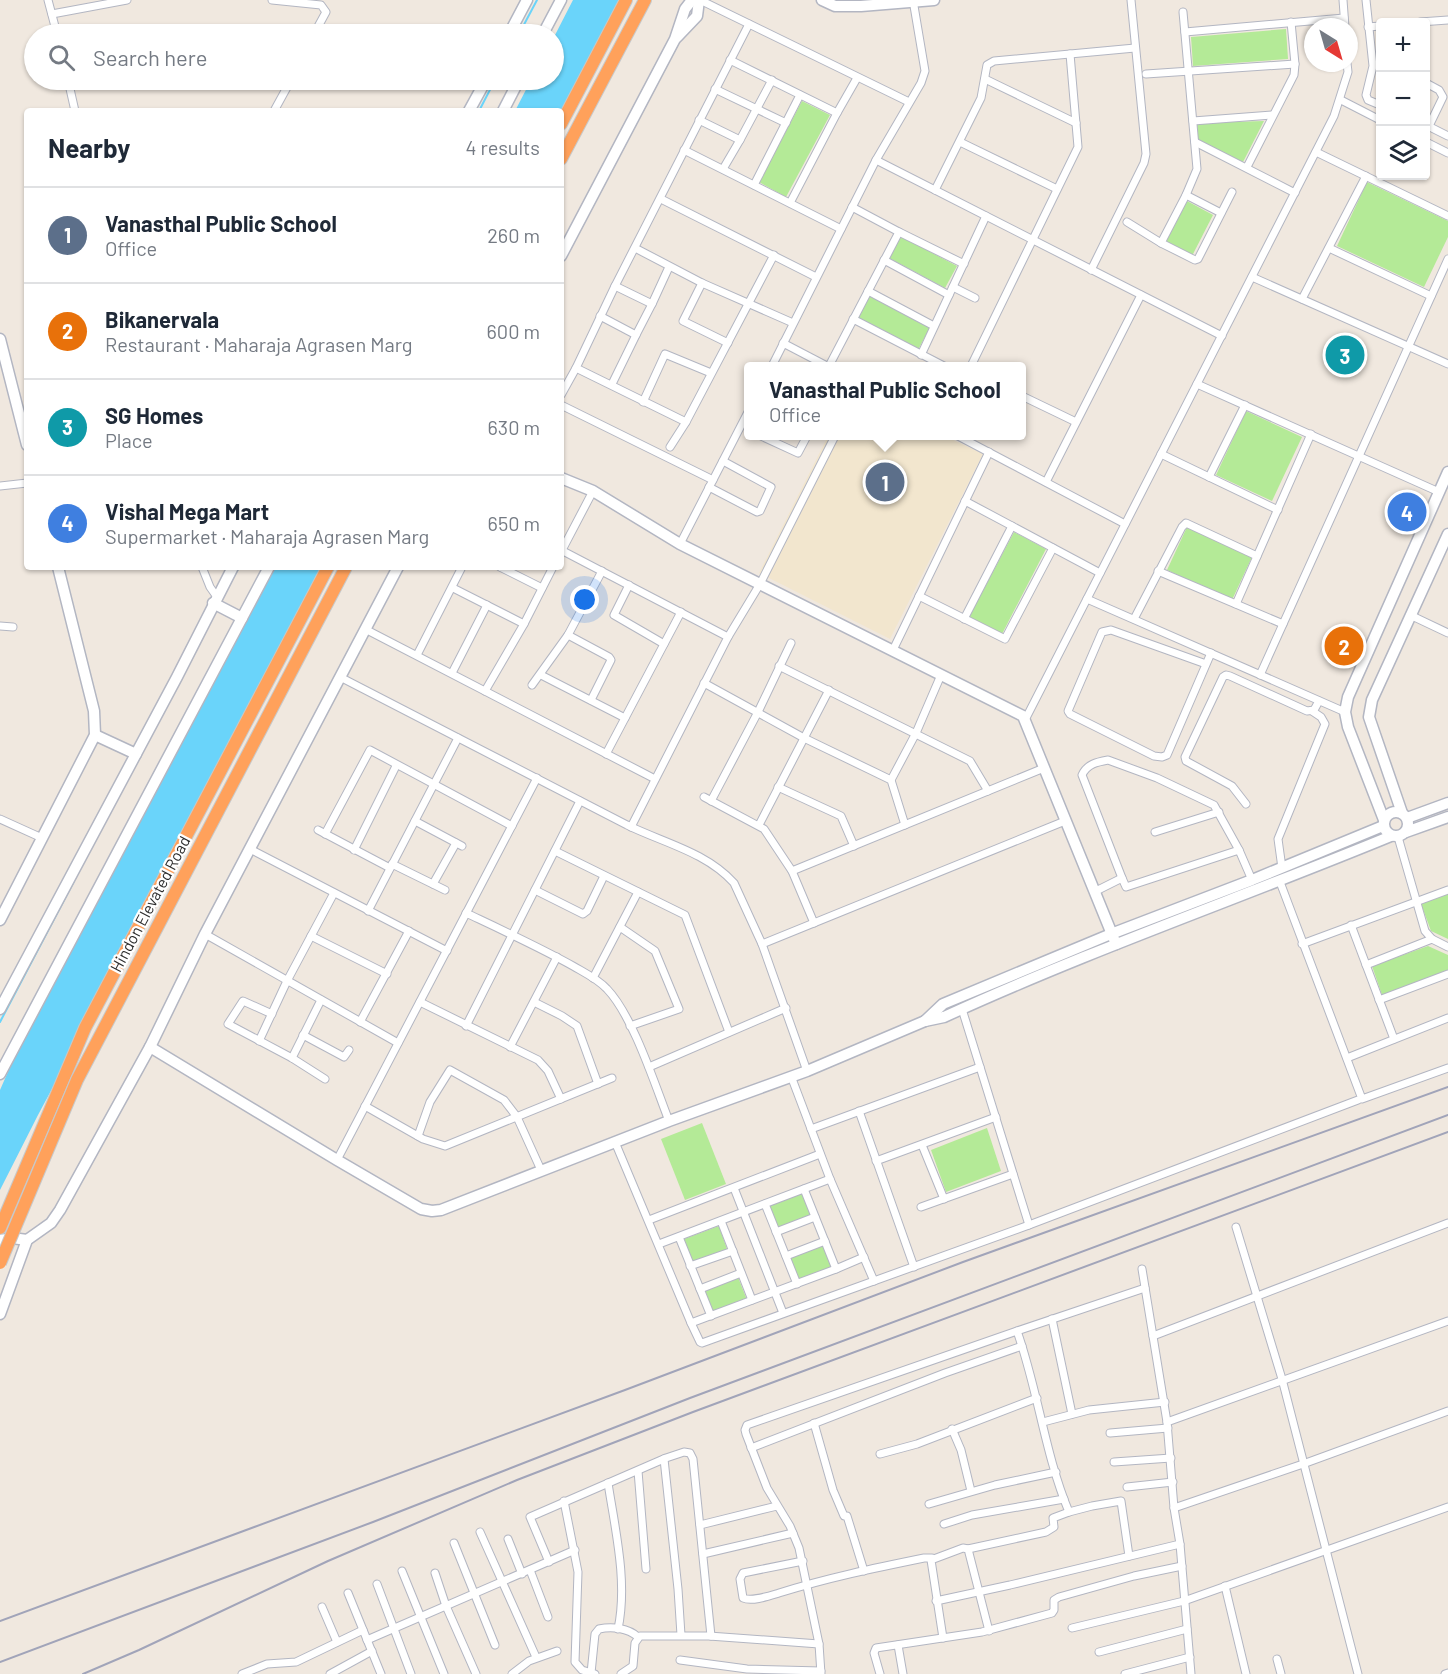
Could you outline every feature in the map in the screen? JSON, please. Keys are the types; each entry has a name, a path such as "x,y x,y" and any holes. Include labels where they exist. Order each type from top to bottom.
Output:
{"highway":[{"path":"564,118 626,0"},
{"path":"564,153 645,0"},
{"name":"Hindon Elevated Road","path":"0,1228 85,1028 326,570"},
{"name":"Hindon Elevated Road","path":"0,1263 77,1080 344,570"}],"street":[{"path":"48,0 54,24"},
{"path":"52,14 127,0"},
{"path":"272,0 321,5 326,12 320,24"},
{"path":"514,24 527,0"},
{"path":"548,24 561,0"},
{"path":"564,250 675,39 685,9 692,0"},
{"path":"675,39 697,16 700,0 909,102"},
{"path":"822,0 835,6 934,0"},
{"path":"1091,270 1145,159 1131,0"},
{"path":"1342,0 1344,18"},
{"path":"1366,0 1368,27 1376,62"},
{"path":"774,362 876,160 921,83 925,71 913,1"},
{"path":"1161,243 1197,173 1182,12"},
{"path":"1430,21 1448,20"},
{"path":"1185,32 1304,21"},
{"path":"1246,167 1294,75 1291,22"},
{"path":"564,390 749,24"},
{"path":"1368,27 1376,26"},
{"path":"935,190 981,98 987,65 994,61 1134,48"},
{"path":"973,362 1078,147 1070,54"},
{"path":"730,60 837,113"},
{"path":"1146,74 1295,64"},
{"path":"1376,69 1366,95 1368,100 1376,103"},
{"path":"1025,720 1316,152 1341,100 1348,72"},
{"path":"790,203 857,78"},
{"path":"986,79 1076,123"},
{"path":"723,169 772,80"},
{"path":"1430,86 1439,90 1443,97 1430,120"},
{"path":"716,89 786,123"},
{"path":"70,90 74,108"},
{"path":"276,108 286,90"},
{"path":"471,108 481,90"},
{"path":"505,108 514,90"},
{"path":"754,185 800,95"},
{"path":"1341,100 1376,118"},
{"path":"1193,121 1272,115"},
{"path":"699,120 740,140"},
{"path":"1429,126 1448,136"},
{"path":"960,142 1057,189"},
{"path":"1195,142 1295,193"},
{"path":"1430,144 1448,153"},
{"path":"684,150 841,229"},
{"path":"1316,152 1448,216"},
{"path":"876,160 1222,336"},
{"path":"1302,299 1366,176"},
{"path":"1127,222 1191,259 1198,259 1232,192"},
{"path":"1186,195 1221,213"},
{"path":"661,199 816,277"},
{"path":"852,207 964,264"},
{"path":"921,355 986,216"},
{"path":"830,362 899,232"},
{"path":"635,248 702,283 793,323"},
{"path":"1329,248 1431,297"},
{"path":"670,447 686,422 774,255"},
{"path":"1260,675 1448,259"},
{"path":"884,260 949,295"},
{"path":"612,384 669,267"},
{"path":"1252,277 1448,364"},
{"path":"702,283 683,321 728,343"},
{"path":"615,286 652,304"},
{"path":"953,287 975,298"},
{"path":"868,291 934,326"},
{"path":"1046,482 1141,295"},
{"path":"600,316 636,335"},
{"path":"853,319 936,362"},
{"path":"0,339 24,433"},
{"path":"783,343 820,362"},
{"path":"643,402 665,354 711,373"},
{"path":"576,368 686,422"},
{"path":"1197,384 1439,492"},
{"path":"1026,398 1076,422"},
{"path":"1209,477 1245,405"},
{"path":"564,407 711,484 757,512 760,511 771,487 723,461"},
{"path":"680,544 744,420"},
{"path":"1236,604 1311,434"},
{"path":"771,440 798,453 804,440"},
{"path":"631,827 832,440"},
{"path":"967,440 1125,524"},
{"path":"892,650 989,452"},
{"path":"1161,454 1278,510"},
{"path":"1448,472 1348,697 1345,712 1348,727 1384,823 1398,835 1425,931 1432,939 1448,947"},
{"path":"564,479 593,491 680,544 1023,716 1114,939"},
{"path":"0,486 24,483"},
{"path":"564,545 593,491"},
{"path":"965,501 1100,573"},
{"path":"1134,619 1186,523 1257,556"},
{"path":"964,619 1012,526"},
{"path":"1398,835 1409,824 1369,717 1372,700 1448,534"},
{"path":"919,596 1005,639 1053,548"},
{"path":"564,552 728,637"},
{"path":"0,920 95,735 94,711 59,570"},
{"path":"203,570 216,602 242,618"},
{"path":"0,1010 232,570"},
{"path":"0,1074 267,570"},
{"path":"0,1314 27,1240 51,1223 60,1210 150,1047 205,934 396,570"},
{"path":"417,654 461,570"},
{"path":"506,570 542,588"},
{"path":"485,691 524,624 551,570"},
{"path":"532,686 568,635 602,571"},
{"path":"1158,571 1282,624"},
{"path":"629,585 614,615 664,644"},
{"path":"453,588 524,624"},
{"path":"1087,599 1345,712"},
{"path":"452,673 487,605"},
{"path":"606,754 681,612"},
{"path":"1410,615 1448,633"},
{"path":"0,626 13,627"},
{"path":"365,629 655,779"},
{"path":"1206,664 1106,630 1102,632 1068,711 1154,756 1167,755 1211,653"},
{"path":"568,635 611,660 591,700"},
{"path":"791,643 758,712 707,799 759,825 768,834 792,871 814,923"},
{"path":"779,666 970,761 988,791"},
{"path":"541,675 625,717"},
{"path":"905,825 891,780 916,733 941,675"},
{"path":"1245,804 1232,786 1186,761 1185,757 1226,675 1307,711 1312,711 1321,717 1325,724 1278,839 1282,868"},
{"path":"340,677 631,827 693,853 727,875 734,883 762,944 807,1071"},
{"path":"704,683 804,738 891,780"},
{"path":"759,825 829,690"},
{"path":"1312,711 1319,701"},
{"path":"95,735 136,754"},
{"path":"368,910 458,738"},
{"path":"445,890 354,850 322,832 370,750 396,766 512,826"},
{"path":"1239,850 1126,887 1082,775 1087,767 1108,760 1157,778 1213,804 1239,850 1252,880"},
{"path":"354,850 396,766"},
{"path":"792,871 1044,768"},
{"path":"337,1160 537,778"},
{"path":"778,787 841,816 854,846"},
{"path":"466,1026 580,801"},
{"path":"150,1047 421,1209 432,1211 448,1208 669,1121 807,1071 925,1022 944,1017 1114,939 1384,823 1390,813 1404,815 1448,803"},
{"path":"1155,832 1219,812"},
{"path":"925,1022 943,1004 1114,939 1280,882 1448,817"},
{"path":"0,819 42,838"},
{"path":"762,944 1065,820"},
{"path":"415,821 459,845 434,884"},
{"path":"250,849 447,951"},
{"path":"555,850 682,913 687,918 729,1032"},
{"path":"535,890 583,914 587,911 604,876"},
{"path":"1094,892 1122,878"},
{"path":"1280,882 1347,1058 1360,1100"},
{"path":"1302,944 1448,890"},
{"path":"593,978 638,892"},
{"path":"259,1041 287,981 334,893"},
{"path":"466,913 557,957 593,978 611,993 630,1026 649,1067 669,1121"},
{"path":"1350,925 1394,1039"},
{"path":"620,927 655,951 679,1009 630,1026"},
{"path":"360,1022 409,931"},
{"path":"205,934 398,1043"},
{"path":"311,936 387,974"},
{"path":"1366,965 1432,939"},
{"path":"510,1047 557,957"},
{"path":"1379,1000 1448,974"},
{"path":"272,1014 243,1000 228,1024 292,1058 325,1079"},
{"path":"292,1058 321,1000"},
{"path":"420,1002 542,1063 561,1099"},
{"path":"534,1002 577,1026 598,1083"},
{"path":"649,1067 786,1008"},
{"path":"962,1009 1029,1225"},
{"path":"1347,1058 1448,1018"},
{"path":"303,1035 344,1057 349,1050"},
{"path":"811,1129 980,1067"},
{"path":"615,1142 691,1323 699,1341 703,1343 1029,1225 1448,1068"},
{"path":"417,1136 430,1101 450,1070 504,1100 516,1117 541,1170"},
{"path":"791,1076 830,1179 874,1281"},
{"path":"365,1106 417,1136 445,1146 612,1078"},
{"path":"859,1112 914,1267"},
{"path":"876,1161 996,1117"},
{"path":"922,1145 944,1199"},
{"path":"649,1220 820,1154"},
{"path":"921,1207 1013,1173"},
{"path":"659,1244 830,1179"},
{"path":"734,1188 783,1313"},
{"path":"804,1189 836,1269"},
{"path":"765,1204 797,1284"},
{"path":"776,1232 815,1217"},
{"path":"721,1221 752,1300"},
{"path":"1153,1336 1255,1295 1448,1223"},
{"path":"1236,1227 1282,1379 1358,1674"},
{"path":"679,1237 711,1316"},
{"path":"0,1240 12,1238 27,1240"},
{"path":"786,1256 825,1241"},
{"path":"690,1266 733,1251"},
{"path":"691,1323 864,1257"},
{"path":"1142,1269 1168,1425 1191,1674"},
{"path":"700,1289 741,1273"},
{"path":"680,1660 730,1670 821,1673 819,1644 803,1561 793,1533 767,1488 751,1448 745,1431 749,1424 1017,1330 1145,1288"},
{"path":"1052,1319 1072,1414"},
{"path":"1110,1433 1168,1425 1282,1379 1448,1321"},
{"path":"1017,1330 1056,1472 1070,1512"},
{"path":"751,1448 945,1372 1022,1346"},
{"path":"880,1454 917,1444 1037,1398"},
{"path":"1043,1422 1099,1408 1165,1402"},
{"path":"1174,1508 1448,1411"},
{"path":"814,1423 834,1490 844,1516 847,1516 864,1571"},
{"path":"952,1429 961,1450 971,1491"},
{"path":"549,1562 530,1517 664,1459 684,1452 691,1455 704,1554 711,1636"},
{"path":"1114,1462 1171,1458"},
{"path":"664,1459 681,1635"},
{"path":"638,1471 646,1569"},
{"path":"929,1504 971,1491 1056,1472"},
{"path":"1127,1487 1173,1482"},
{"path":"608,1483 616,1531 621,1585 618,1629"},
{"path":"944,1524 972,1515 1064,1499"},
{"path":"564,1501 575,1550 579,1593 574,1658 578,1667 593,1674 596,1633 602,1628 632,1631 638,1637 711,1636 819,1644"},
{"path":"803,1561 765,1567 742,1574 740,1577 743,1598 747,1600 864,1571 932,1558 963,1548 968,1549 1046,1532 1054,1527 1053,1518 1092,1506 1121,1501 1129,1556"},
{"path":"700,1525 777,1506"},
{"path":"1072,1628 1184,1601 1448,1507"},
{"path":"480,1532 536,1658"},
{"path":"704,1554 793,1533"},
{"path":"508,1539 548,1617"},
{"path":"454,1543 495,1645"},
{"path":"936,1601 1180,1544"},
{"path":"968,1549 989,1631"},
{"path":"367,1640 575,1550"},
{"path":"932,1558 930,1565 943,1638"},
{"path":"880,1674 873,1651 878,1648 989,1631 1052,1613 1056,1599 1076,1592 1182,1566"},
{"path":"402,1571 444,1674"},
{"path":"435,1572 446,1606 476,1674"},
{"path":"377,1584 411,1674"},
{"path":"1225,1586 1246,1674"},
{"path":"348,1593 381,1674"},
{"path":"322,1607 337,1642"},
{"path":"1099,1652 1187,1629"},
{"path":"242,1674 267,1664 296,1662 363,1630"},
{"path":"621,1674 633,1666 635,1642 638,1637"},
{"path":"898,1645 903,1674"},
{"path":"330,1674 372,1651"},
{"path":"512,1674 522,1665 557,1651"},
{"path":"1125,1674 1190,1657"},
{"path":"1276,1659 1281,1674"}],"shaded area":[{"path":"826,440 953,440 983,454 890,639 759,573"}],"green space":[{"path":"1286,29 1288,59 1193,66 1191,37"},
{"path":"802,101 830,115 786,197 759,182"},
{"path":"1264,121 1243,162 1198,141 1197,123"},
{"path":"1367,182 1448,221 1448,237 1424,287 1337,246"},
{"path":"1187,201 1213,215 1192,256 1166,242"},
{"path":"900,236 957,266 945,288 889,258"},
{"path":"869,296 930,327 918,350 857,318"},
{"path":"1246,411 1302,437 1272,501 1216,475"},
{"path":"1187,527 1252,557 1232,600 1167,570"},
{"path":"1014,532 1046,549 1002,634 969,617"},
{"path":"1448,893 1448,939 1431,931 1421,904"},
{"path":"1428,946 1448,955 1448,971 1382,995 1372,966"},
{"path":"702,1123 726,1184 685,1200 661,1139"},
{"path":"987,1128 1001,1171 946,1192 931,1150"},
{"path":"803,1193 812,1216 777,1229 769,1206"},
{"path":"719,1226 727,1249 693,1262 684,1239"},
{"path":"824,1245 832,1267 798,1281 789,1258"},
{"path":"738,1277 747,1300 712,1313 704,1290"}],"water":[{"path":"573,0 625,0 564,115 564,108 517,108 526,90 564,90 564,24 561,24"},
{"path":"272,570 330,570 0,1190 0,1090 29,1024"}],"waterway":[{"path":"524,24 537,0"},
{"path":"481,108 490,90"},
{"path":"227,589 237,570"},
{"path":"0,1022 74,881"}],"railway":[{"path":"0,1621 625,1390 963,1262 1448,1087"},
{"path":"0,1662 373,1522 690,1398 1448,1115"},
{"path":"83,1674 328,1561 517,1480 693,1412 1448,1132"}],"place":[{"name":"SG Homes","path":"1345,355"},
{"name":"Vanasthal Public School","path":"885,482"},
{"name":"Vishal Mega Mart","path":"1407,512"},
{"name":"Bikanervala","path":"1344,646"}]}
